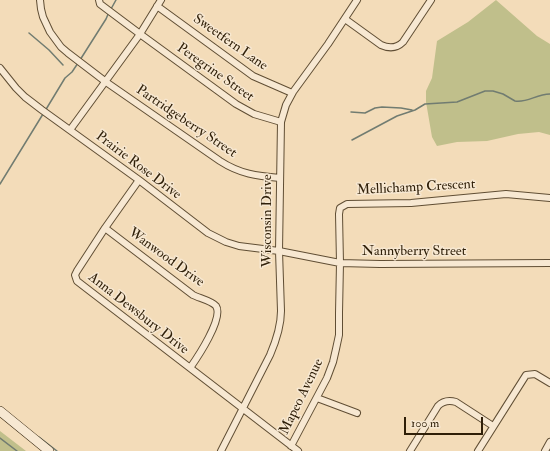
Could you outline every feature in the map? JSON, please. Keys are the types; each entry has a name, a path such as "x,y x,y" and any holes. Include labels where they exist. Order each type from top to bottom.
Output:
{"main road":[{"path":"0,412 49,451"}],"street":[{"name":"Partridgeberry Street","path":"40,0 43,17 55,40 68,53 106,82 225,165 237,171 280,178"},
{"name":"Peregrine Street","path":"99,0 100,4 245,110 281,122"},
{"path":"70,130 140,34 162,0"},
{"name":"Wisconsin Drive","path":"221,451 270,355 279,330 282,311 279,251 281,122 286,105 292,93 357,0"},
{"path":"345,19 381,45 388,48 393,48 403,42 431,0"},
{"name":"Sweetfern Lane","path":"158,6 253,76 292,93"},
{"name":"Prairie Rose Drive","path":"0,68 8,80 25,97 139,180 208,233 220,240 239,246 279,251"},
{"name":"Anna Dewsbury Drive","path":"139,180 76,271 75,277 77,281 298,451"},
{"name":"Mellichamp Crescent","path":"340,264 339,214 340,208 347,204 411,203 506,194 550,198"},
{"name":"Wanwood Drive","path":"105,228 190,292 201,299 212,302 216,306 218,313 212,331 204,347 190,368"},
{"name":"Nannyberry Street","path":"279,251 340,264 550,263"},
{"name":"Mapeo Avenue","path":"291,446 327,378 333,362 339,335 340,264"},
{"path":"478,451 526,375 535,374 550,383"},
{"path":"317,398 357,413"},
{"path":"410,451 438,406 445,402 456,402 493,426"},
{"path":"545,451 550,442"}],"shaded area":[{"path":"496,0 537,36 550,44 550,135 539,132 518,134 487,141 457,142 437,146 432,137 426,102 426,91 432,78 437,41 468,22"},
{"path":"0,431 26,451 0,451"}],"waterway":[{"path":"111,9 116,0"},
{"path":"80,60 109,12"},
{"path":"29,33 49,50 63,65"},
{"path":"45,111 65,78 72,72 78,63"},
{"path":"352,140 397,116 415,110 425,104 457,102 485,91 493,91 503,94 515,101 528,100 540,95 550,94"},
{"path":"351,112 365,113 375,108 382,107 412,110"},
{"path":"0,184 43,114"},
{"path":"39,437 57,451"},
{"path":"0,438 17,451"}]}
